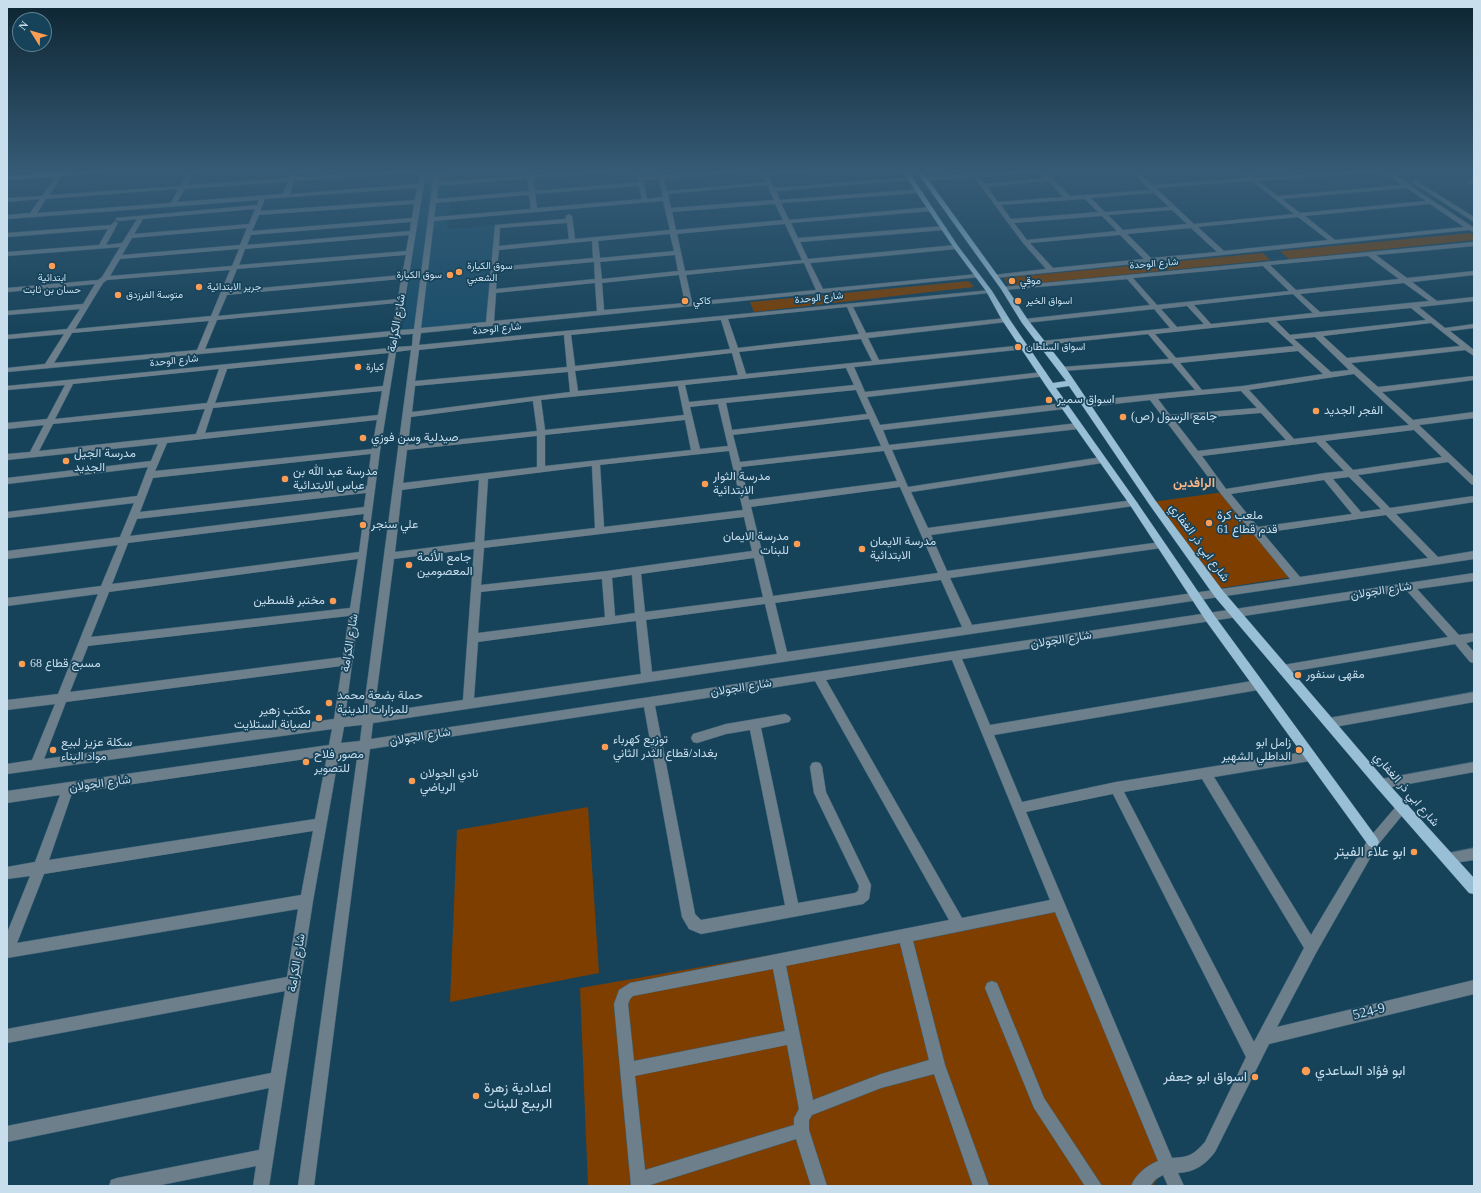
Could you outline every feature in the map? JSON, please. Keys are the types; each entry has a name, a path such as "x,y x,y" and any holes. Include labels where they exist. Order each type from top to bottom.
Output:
{"main road":[{"name":"شارع ابي ذر الغفاري","path":"960,227 1004,288 1025,321 1086,404 1152,502 1219,594 1329,723 1474,888"},
{"path":"944,228 956,247 989,291 1006,320 1050,386 1133,503 1210,618 1373,842"},
{"path":"1050,386 1071,383"}],"street":[{"path":"7,235 113,227"},
{"path":"101,247 113,227"},
{"path":"48,366 135,227"},
{"path":"130,236 243,227"},
{"path":"200,352 251,227"},
{"path":"248,233 329,227"},
{"name":"شارع الكرامة","path":"261,1186 306,901 339,723 369,510 370,489 392,350 414,227"},
{"name":"شارع الكرامة","path":"306,1186 399,487 431,227"},
{"path":"490,323 497,227"},
{"path":"571,227 572,241"},
{"path":"672,227 690,304"},
{"path":"495,248 734,227"},
{"path":"790,227 820,291"},
{"path":"1014,227 1025,242 1051,270"},
{"path":"1115,227 1149,260"},
{"path":"1025,242 1175,227"},
{"path":"1194,227 1222,253"},
{"path":"1314,227 1334,242"},
{"path":"796,240 944,228"},
{"name":"شارع الوحدة","path":"995,276 1473,229"},
{"path":"117,257 413,233"},
{"path":"595,239 601,313"},
{"name":"شارع الوحدة","path":"1004,288 1474,244"},
{"path":"8,255 125,245"},
{"path":"492,291 956,247"},
{"path":"1269,248 1284,262"},
{"path":"494,269 678,252"},
{"path":"8,290 103,280 409,253"},
{"path":"1370,254 1436,303"},
{"path":"1265,264 1319,315"},
{"path":"1025,321 1474,273"},
{"name":"شارع الوحدة","path":"7,370 48,366 100,370 224,367 724,317 740,307 820,291 978,276"},
{"path":"1128,276 1176,330"},
{"path":"224,293 405,277"},
{"name":"شارع الوحدة","path":"7,388 70,382 100,370 200,352 396,334 418,330 690,304 740,307 849,305 989,291"},
{"path":"1042,343 1474,299"},
{"path":"7,337 401,301"},
{"path":"1188,303 1209,326"},
{"path":"849,305 877,363"},
{"path":"1412,305 1474,354"},
{"path":"7,313 85,306"},
{"path":"724,317 743,377"},
{"path":"411,384 571,369 1006,320"},
{"path":"1270,320 1329,375"},
{"path":"1288,337 1317,335 1432,321"},
{"path":"1443,330 1474,326"},
{"path":"1150,332 1201,393"},
{"path":"567,333 574,394"},
{"path":"1317,335 1415,425 1474,482"},
{"path":"407,415 537,398 1025,347"},
{"path":"1062,370 1300,348"},
{"path":"1344,361 1466,348"},
{"path":"850,365 969,630"},
{"path":"199,437 224,367"},
{"path":"1086,404 1243,388 1355,371"},
{"path":"686,405 1043,374"},
{"path":"1376,390 1474,378"},
{"path":"33,454 70,382"},
{"path":"681,383 696,452"},
{"path":"7,426 387,388"},
{"path":"1243,388 1293,443"},
{"path":"537,398 541,433 541,469"},
{"path":"1153,398 1197,454 1224,492 1298,582"},
{"path":"721,401 783,658"},
{"path":"878,428 1064,406"},
{"path":"1169,418 1264,410"},
{"path":"1197,454 1319,440 1474,415"},
{"path":"729,433 872,416"},
{"path":"7,457 382,417"},
{"path":"403,448 689,417"},
{"path":"737,465 1078,426"},
{"path":"36,765 154,464 162,440"},
{"path":"1319,440 1436,561"},
{"path":"399,487 541,469 733,448"},
{"path":"149,475 376,451"},
{"path":"1224,492 1325,476 1450,459"},
{"path":"390,556 600,531 1102,460"},
{"path":"596,463 600,531"},
{"path":"7,480 154,464"},
{"path":"1325,476 1359,516"},
{"path":"468,704 484,477"},
{"path":"133,516 370,489"},
{"path":"7,515 140,499"},
{"path":"1257,531 1474,499"},
{"path":"925,532 1133,503"},
{"path":"7,555 369,510"},
{"path":"473,638 769,600 1161,545"},
{"path":"476,589 607,575 758,554"},
{"path":"7,602 363,555"},
{"name":"شارع الجولان","path":"7,770 647,678 1474,555"},
{"path":"636,570 647,678"},
{"path":"607,575 610,620"},
{"name":"شارع الجولان","path":"7,797 364,745 1474,577"},
{"path":"1409,587 1474,659"},
{"path":"84,642 355,611"},
{"path":"1283,669 1474,637"},
{"path":"955,656 1176,1186"},
{"path":"7,705 347,661"},
{"path":"818,676 959,925"},
{"path":"986,731 1258,684"},
{"path":"1329,723 1474,698"},
{"path":"649,702 689,917 694,924 701,927 858,900 864,894 864,884 820,793 816,767"},
{"path":"697,738 726,729 785,719"},
{"path":"754,724 794,911"},
{"path":"1018,808 1116,788 1310,756"},
{"path":"1382,784 1474,767"},
{"path":"1205,774 1311,948"},
{"path":"7,951 40,867 68,788"},
{"path":"1116,788 1254,1057"},
{"path":"1139,1186 1153,1171 1168,1166 1193,1164 1202,1158 1210,1147 1263,1038 1311,948 1373,842 1403,807"},
{"path":"7,872 320,824"},
{"path":"1447,858 1474,854"},
{"path":"7,951 306,901"},
{"path":"801,1130 639,1183 621,1004 624,995 630,990 1059,905"},
{"path":"905,936 938,1065 981,1186"},
{"path":"778,960 807,1110"},
{"path":"7,1036 293,983"},
{"name":"524-9","path":"1263,1038 1474,987"},
{"path":"992,988 1039,1103 1094,1186"},
{"path":"627,1070 793,1037"},
{"path":"819,1186 801,1130 802,1118 807,1110 881,1081 938,1065"},
{"path":"7,1134 278,1079"},
{"path":"117,1186 266,1156"}],"shaded area":[{"name":"سوق الكيارة","path":"417,227 447,227 447,229 495,227 487,322 402,330"},
{"path":"1470,233 1474,235 1474,240 1289,259 1280,251"},
{"path":"1263,253 1270,260 1009,286 1004,278"},
{"path":"969,281 974,287 754,312 750,302"},
{"name":"ملعب كرة قدم قطاع 61","path":"1224,492 1292,577 1215,589 1152,502"},
{"path":"588,807 599,973 450,1002 457,830"},
{"path":"1059,905 1168,1166 1152,1186 588,1186 580,988"}],"place":[{"name":"ابتدائية حسان بن ثابت","path":"52,266"},
{"name":"سوق الكيارة الشعبي","path":"459,272"},
{"name":"سوق الكيارة","path":"450,275"},
{"name":"موقي","path":"1012,281"},
{"name":"جرير الابتدائية","path":"199,287"},
{"name":"متوسة الفرزدق","path":"118,295"},
{"name":"كاكي","path":"685,301"},
{"name":"اسواق الخير","path":"1018,301"},
{"name":"اسواق السلطان","path":"1018,347"},
{"name":"كيارة","path":"358,367"},
{"name":"اسواق سمير","path":"1049,400"},
{"name":"الفجر الجديد","path":"1316,411"},
{"name":"جامع الرسول (ص)","path":"1123,417"},
{"name":"صيدلية وسن فوزي","path":"363,438"},
{"name":"مدرسة الجيل الجديد","path":"66,461"},
{"name":"مدرسة عبد الله بن عباس الابتدائية","path":"285,479"},
{"name":"مدرسة الثوار الابتدائية","path":"705,484"},
{"name":"ملعب كرة قدم قطاع 61","path":"1209,523"},
{"name":"علي سنجر","path":"363,525"},
{"name":"مدرسة الايمان للبنات","path":"797,544"},
{"name":"مدرسة الايمان الابتدائية","path":"862,549"},
{"name":"جامع الأئمة المعصومين","path":"409,565"},
{"name":"مختبر فلسطين","path":"333,601"},
{"name":"مسبح قطاع 68","path":"22,664"},
{"name":"مقهى سنفور","path":"1298,675"},
{"name":"حملة بضعة محمد للمزارات الدينية","path":"329,703"},
{"name":"مكتب زهير لصيانة الستلايت","path":"319,718"},
{"name":"توزيع كهرباء بغداد/قطاع الثدر الثاني","path":"605,747"},
{"name":"سكلة عزيز لبيع مواد البناء","path":"53,750"},
{"name":"زامل ابو الداطلي الشهير","path":"1299,750"},
{"name":"مصور فلاح للتصوير","path":"306,762"},
{"name":"نادي الجولان الرياضي","path":"412,781"},
{"name":"ابو علاء الفيتر","path":"1414,852"},
{"name":"ابو فؤاد الساعدي","path":"1306,1071"},
{"name":"اسواق ابو جعفر","path":"1255,1077"},
{"name":"اعدادية زهرة الربيع للبنات","path":"476,1096"}],"district":[{"name":"الرافدين","path":"1194,484"}]}
